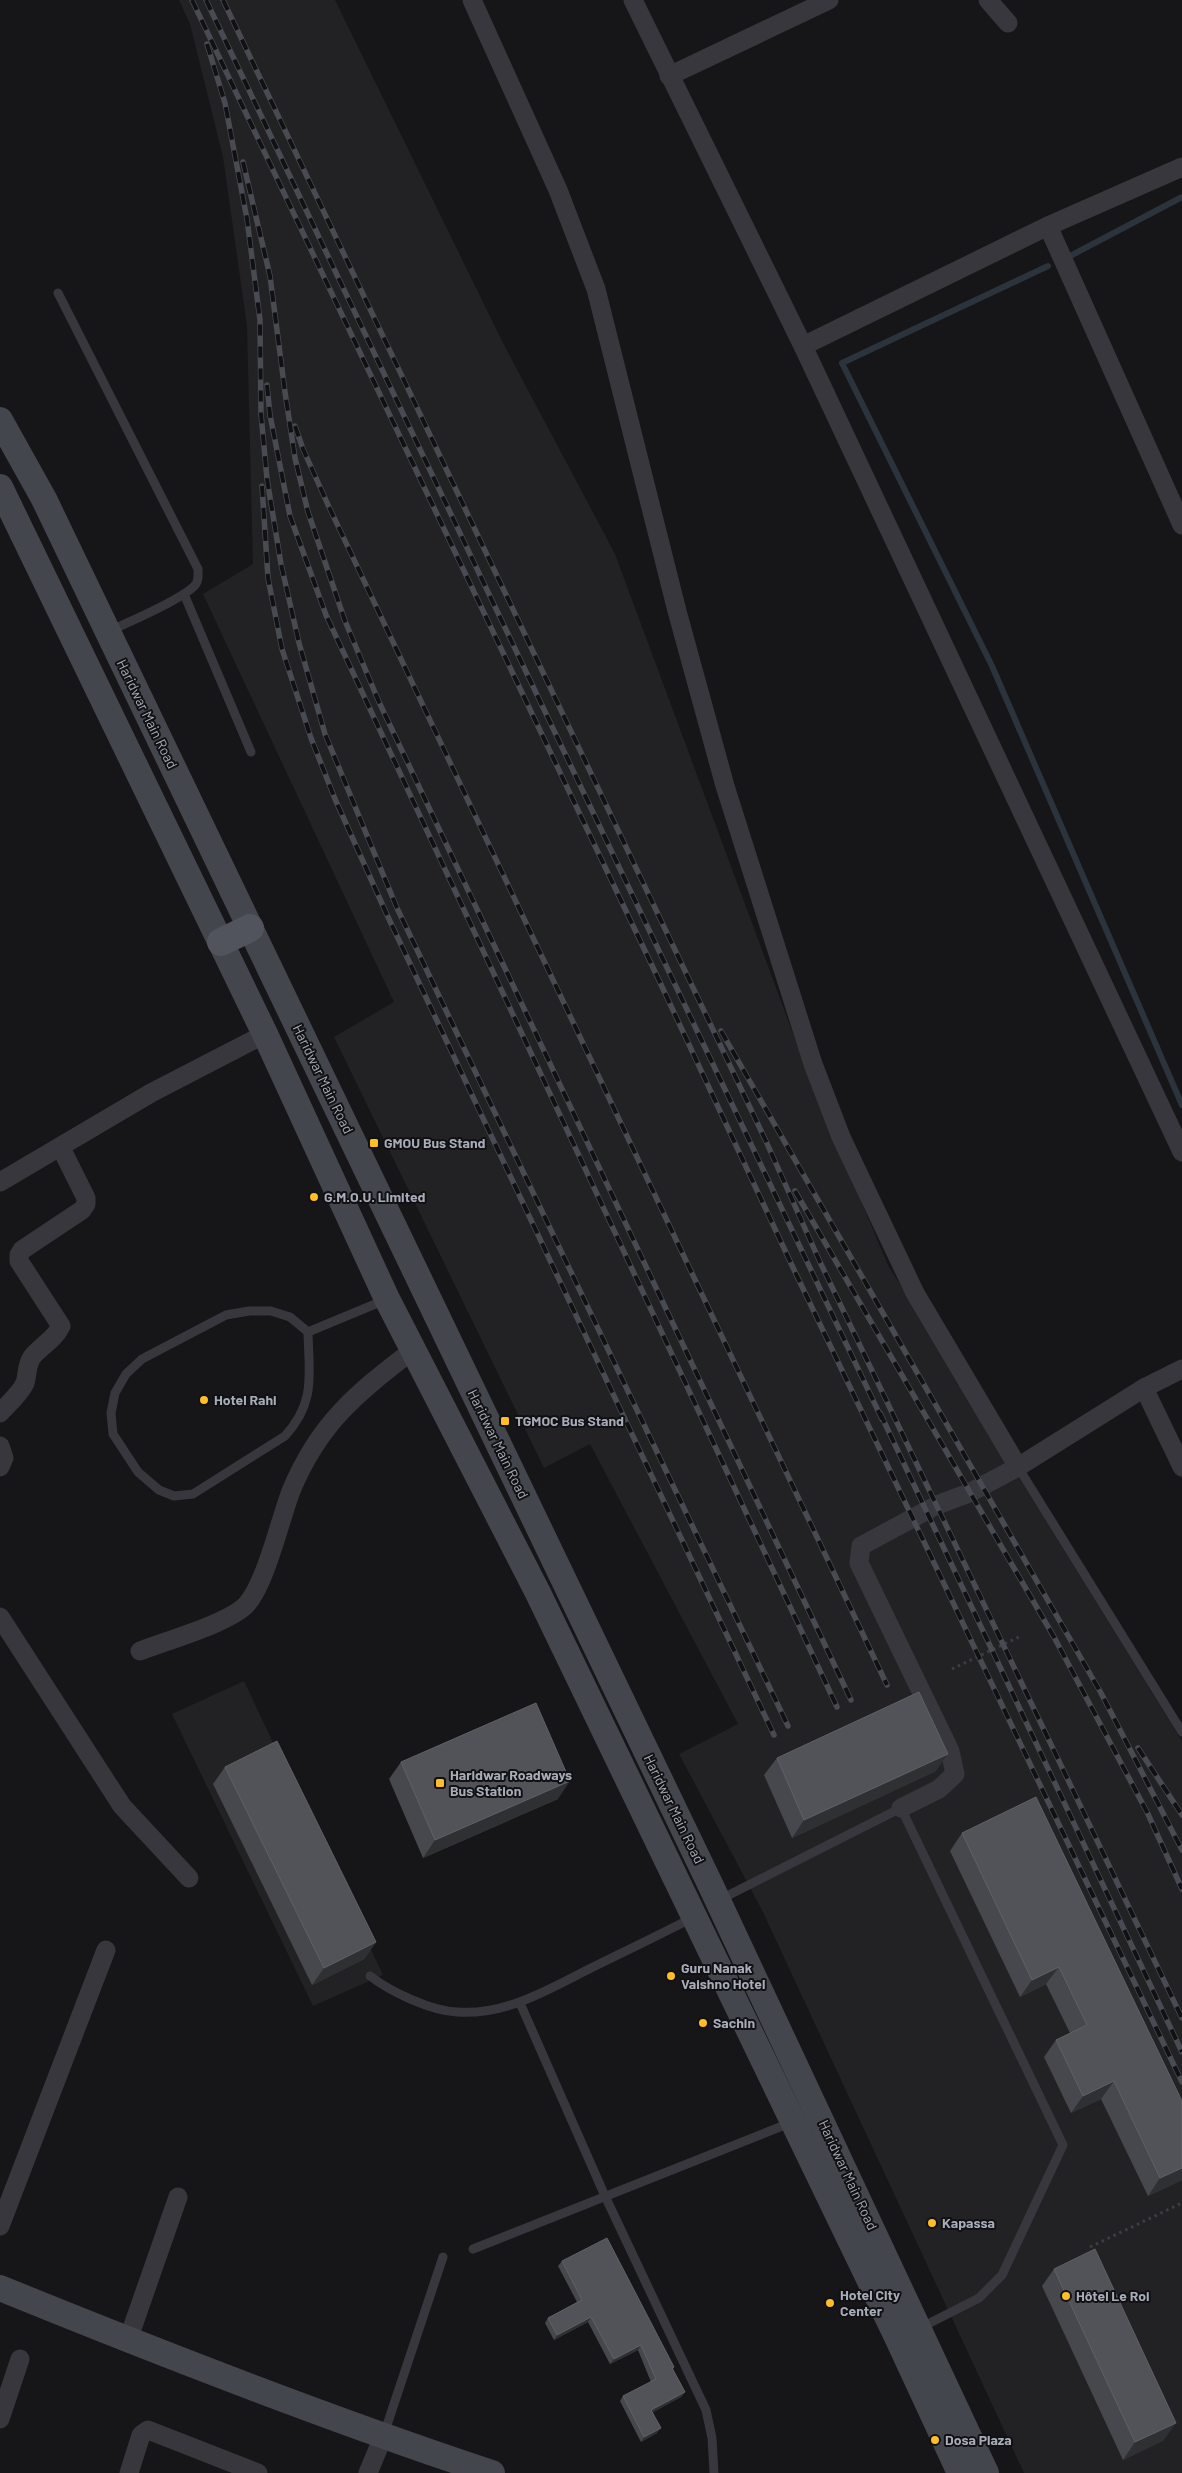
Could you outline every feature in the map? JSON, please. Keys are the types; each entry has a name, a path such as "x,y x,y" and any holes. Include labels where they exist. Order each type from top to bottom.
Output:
{"main road":[{"name":"Haridwar Main Road","path":"0,420 44,499 718,1901 806,2117 960,2473"},
{"name":"Haridwar Main Road","path":"0,487 265,1034 388,1299 538,1593 694,1917 806,2117 920,2328 986,2473"},
{"path":"221,942 250,928"},
{"path":"649,1823 674,1811"},
{"path":"0,2288 128,2340 383,2437 492,2473"}],"street":[{"path":"472,0 558,190 596,289 672,592 727,794 812,1064 840,1137 915,1293 1018,1467"},
{"path":"633,0 803,346 1182,1152"},
{"path":"669,76 829,0"},
{"path":"988,0 1008,22"},
{"path":"803,346 1048,226 1182,167"},
{"path":"1048,226 1182,525"},
{"path":"0,1182 151,1094 265,1034"},
{"path":"0,1413 21,1390 25,1382 27,1366 33,1356 58,1332 61,1326 19,1261 19,1255 22,1250 82,1210 86,1204 86,1198 60,1148"},
{"path":"140,1651 229,1616 246,1604 257,1586 292,1491 309,1454 330,1422 358,1393 413,1350"},
{"path":"901,1808 939,1789 955,1774 950,1751 860,1562 861,1546 937,1505 969,1492 1018,1467 1144,1388 1182,1369"},
{"path":"1144,1388 1182,1467"},
{"path":"0,1446 4,1458 0,1467"},
{"path":"3,1627 122,1806 189,1878"},
{"path":"0,2226 106,1950"},
{"path":"128,2340 178,2197"},
{"path":"0,2419 20,2359"},
{"path":"129,2473 141,2435 148,2430 258,2473"},
{"path":"368,2473 383,2437"}],"lane":[{"path":"58,293 198,569 199,577 196,584 184,594 108,632"},
{"path":"184,594 251,752"},
{"path":"308,1332 388,1299"},
{"path":"250,1311 272,1311 290,1317 308,1332 309,1385 306,1406 297,1422 285,1436 193,1494 174,1496 159,1490 138,1472 112,1434 112,1413 115,1394 126,1374 142,1359 226,1315 250,1311"},
{"path":"1018,1467 1182,1732"},
{"path":"718,1901 901,1808 1063,2145 1002,2275 979,2298 920,2328"},
{"path":"370,1976 387,1989 441,2009 458,2012 520,2003 694,1917"},
{"path":"520,2003 605,2196 706,2410 712,2438 714,2473"},
{"path":"473,2249 806,2117"},
{"path":"383,2437 444,2257"}],"path":[{"path":"952,1670 1021,1636"},
{"path":"1090,2247 1182,2203"}],"shaded area":[{"path":"179,0 335,0 503,343 615,554 814,1090 888,1265 1182,1741 1182,2473 1024,2473 762,1910 679,1754 738,1724 590,1444 544,1468 334,1037 394,1002 203,594 253,564 247,326 223,157 190,24"},
{"path":"244,1681 383,1975 313,2006 172,1714"}],"building":[{"path":"919,1692 948,1754 804,1820 777,1758"},
{"path":"536,1703 570,1781 435,1840 401,1762"},
{"path":"277,1741 376,1942 324,1968 225,1767"},
{"path":"1036,1797 1182,2101 1182,2168 1160,2178 1114,2081 1083,2096 1056,2040 1087,2025 1059,1967 1032,1980 962,1833"},
{"path":"607,2238 685,2392 651,2410 661,2428 644,2437 623,2396 656,2379 641,2345 614,2359 591,2317 557,2335 548,2318 582,2300 562,2261"},
{"path":"1095,2249 1176,2423 1135,2442 1054,2269"}],"waterway":[{"path":"1072,255 1182,197"},
{"path":"1048,266 842,363 992,666 1182,1105"}],"railway":[{"path":"192,0 657,976 796,1274 1182,2082"},
{"path":"206,0 882,1419"},
{"path":"223,0 765,1139 820,1262 1182,2018"},
{"path":"207,44 225,103 247,219 260,320 261,414 267,479 281,564 299,643 325,734 397,908 788,1726"},
{"path":"243,162 270,276 295,458 308,512 345,621 379,702 851,1700"},
{"path":"267,385 270,415 290,516 326,615 837,1707"},
{"path":"295,426 303,449 329,507 887,1685"},
{"path":"262,486 268,578 282,649 311,738 335,799 388,917 774,1735"},
{"path":"721,1031 1101,1693 1182,1850"},
{"path":"795,1191 1054,1637 1147,1812 1182,1889"},
{"path":"880,1413 1182,2052"},
{"path":"1138,1748 1182,1815"}],"place":[{"name":"GMOU Bus Stand","path":"374,1143"},
{"name":"G.M.O.U. Limited","path":"314,1197"},
{"name":"Hotel Rahi","path":"204,1400"},
{"name":"TGMOC Bus Stand","path":"505,1421"},
{"name":"Haridwar Roadways Bus Station","path":"440,1783"},
{"name":"Guru Nanak Vaishno Hotel","path":"671,1976"},
{"name":"Sachin","path":"703,2023"},
{"name":"Kapassa","path":"932,2223"},
{"name":"Hôtel Le Roi","path":"1066,2296"},
{"name":"Hotel City Center","path":"830,2303"},
{"name":"Dosa Plaza","path":"935,2440"}]}
